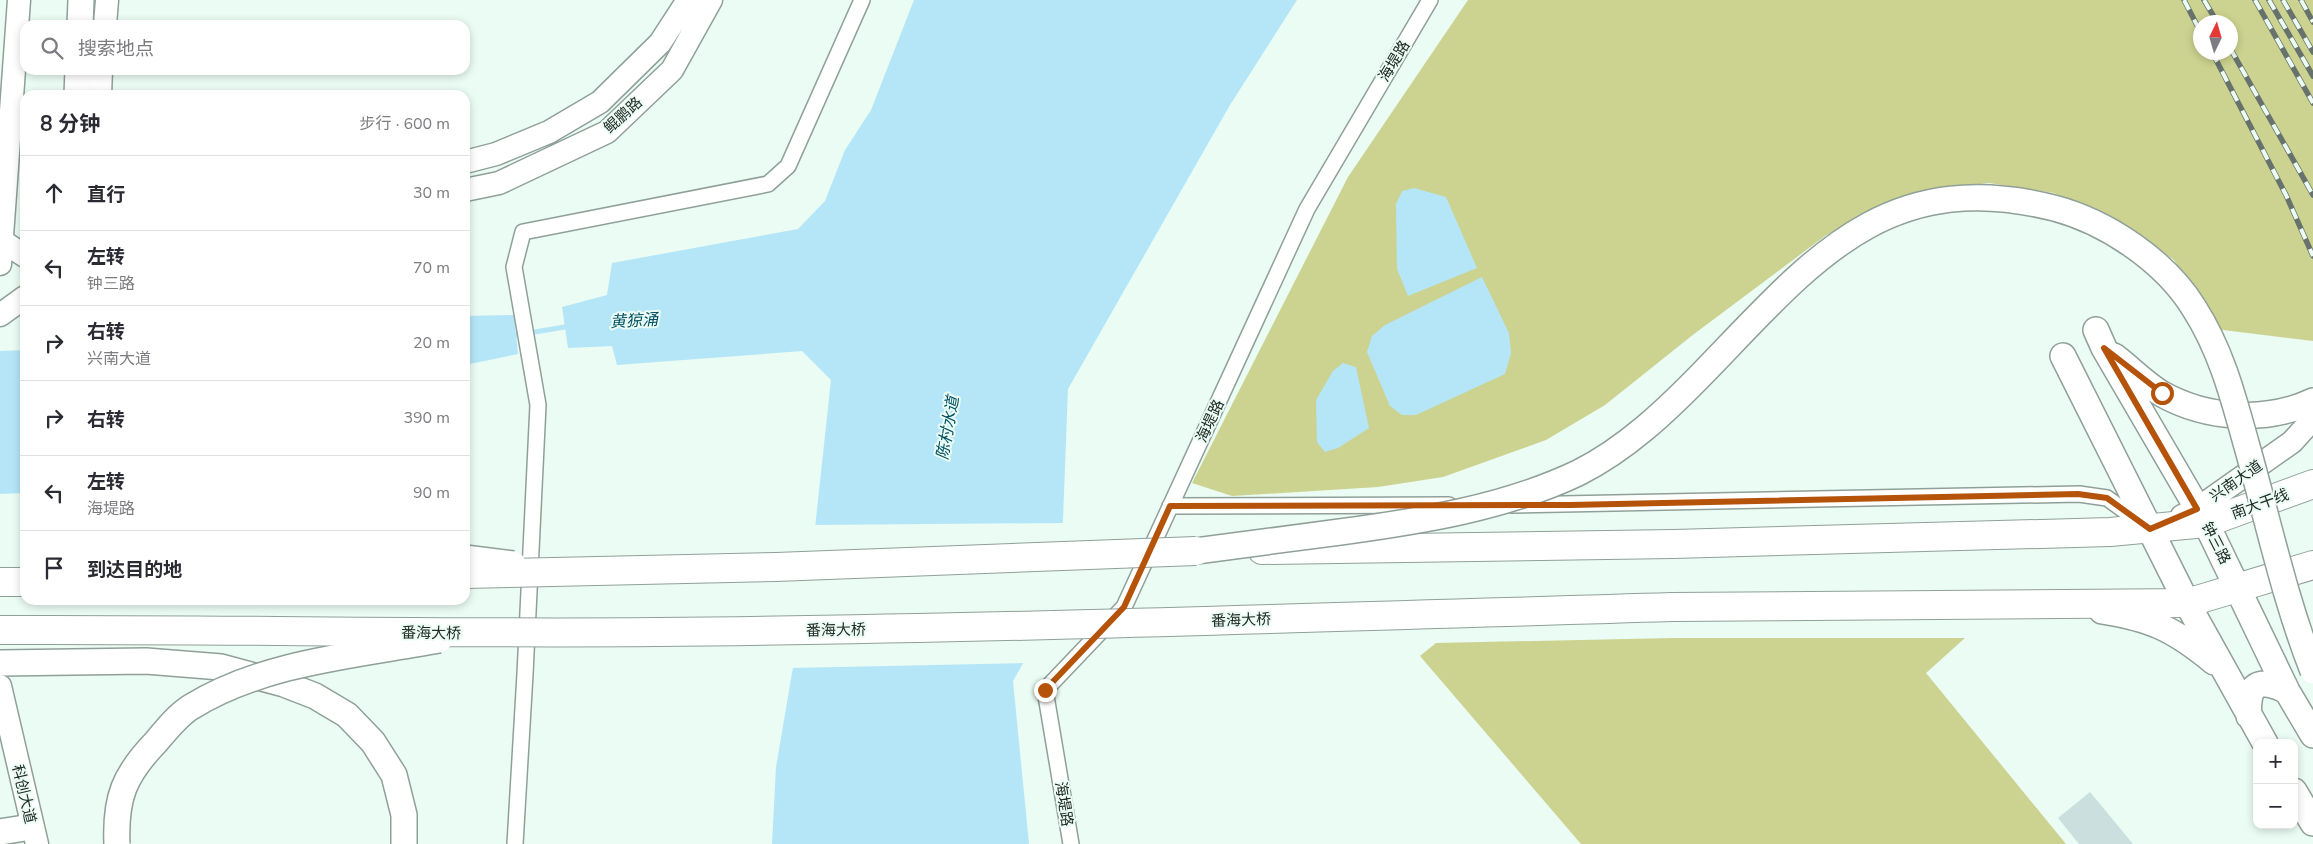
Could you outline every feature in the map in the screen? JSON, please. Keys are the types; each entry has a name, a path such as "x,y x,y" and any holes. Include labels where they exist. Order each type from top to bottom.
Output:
{"highway":[{"name":"南大干线","path":"1196,551 1673,544 2110,532 2150,529 2313,484"},
{"path":"470,574 776,567 1196,551"},
{"path":"2239,589 2313,565"},
{"path":"0,582 20,582"},
{"name":"番海大桥","path":"0,630 471,634 1010,627 1672,607 2187,602 2239,589"}],"main road":[{"path":"80,20 81,0"},
{"path":"77,90 78,75"},
{"path":"1196,551 1405,523 1469,510 1521,494 1578,472 1624,445 1670,407 1779,295 1822,255 1853,233 1888,214 1937,200 1980,198 2026,201 2068,212 2115,232 2161,269 2192,304 2215,345 2232,391 2286,595 2313,671"},
{"name":"钟三路","path":"2313,401 2299,408 2272,413 2234,415 2201,410 2162,393 2100,339 2201,516 2239,589 2287,691 2313,735"},
{"path":"2063,356 2187,602 2263,739"},
{"path":"470,559 575,572"},
{"path":"2035,604 2130,616 2168,628 2190,642 2225,671"},
{"path":"117,844 116,820 121,793 136,763 189,708 230,686 291,667 471,634"},
{"path":"0,663 146,661 221,667 284,684 315,696 347,715 373,742 394,775 404,815 404,844"},
{"path":"2249,716 2248,701 2252,689 2262,683 2271,682 2287,691"},
{"path":"2298,798 2313,823"},
{"path":"0,832 34,835"}],"street":[{"path":"0,264 19,0"},
{"path":"105,20 107,0"},
{"name":"鲲鹏路","path":"470,161 496,154 549,132 600,102 660,43 688,0"},
{"name":"鲲鹏路","path":"470,189 499,182 607,132 672,70 711,0"},
{"path":"515,844 526,664 538,405 514,267 523,232 768,184 788,166 862,0"},
{"name":"海堤路","path":"1071,844 1045,690 1124,607 1307,209 1430,0"},
{"path":"100,90 101,75"},
{"path":"2,241 20,253"},
{"path":"0,315 20,301"},
{"name":"兴南大道","path":"2201,516 2292,442 2313,419"},
{"path":"1170,506 1570,505 2078,494 2107,498 2150,529"},
{"name":"科创大道","path":"0,686 34,835"}],"green space":[{"path":"1468,0 2313,0 2313,341 2215,329 2174,260 2113,217 2054,193 1989,183 1925,191 1878,206 1825,236 1694,334 1605,405 1546,440 1443,477 1378,487 1232,496 1192,483 1348,177"},
{"path":"1673,638 1965,638 1926,673 2066,844 1581,844 1420,656 1436,643"}],"water":[{"name":"陈村水道","path":"914,0 1297,0 1230,105 1068,389 1060,598 1013,681 1029,844 772,844 776,767 812,556 831,380 802,351 617,365 612,346 568,348 562,307 607,295 612,263 798,229 825,201 845,150 871,110"},
{"path":"1414,188 1446,197 1477,268 1408,296 1397,269 1396,204 1402,191"},
{"path":"1482,277 1509,333 1511,353 1505,374 1416,415 1402,415 1390,406 1367,352 1372,336 1385,325"},
{"path":"514,315 518,354 470,364 470,316"},
{"path":"20,350 20,493 0,494 0,351"},
{"path":"1343,363 1356,367 1369,428 1338,448 1325,452 1317,442 1316,400 1333,371"}],"pier":[{"path":"1065,523 1062,599 1026,663 790,668 813,525"}],"building":[{"path":"2090,792 2133,844 2079,844 2058,818"}],"waterway":[{"name":"黄猄涌","path":"510,336 571,326"}],"railway":[{"path":"2184,0 2193,17"},
{"path":"2204,0 2213,15"},
{"path":"2255,0 2313,103"},
{"path":"2269,0 2313,76"},
{"path":"2283,0 2313,52"},
{"path":"2301,0 2313,22"},
{"path":"2216,60 2286,195 2313,256"},
{"path":"2237,60 2313,195"}],"route":[{"path":"1045,690 1124,607 1170,506 1570,505 2078,494 2107,498 2150,529 2197,509 2104,348 2162,393"}]}
